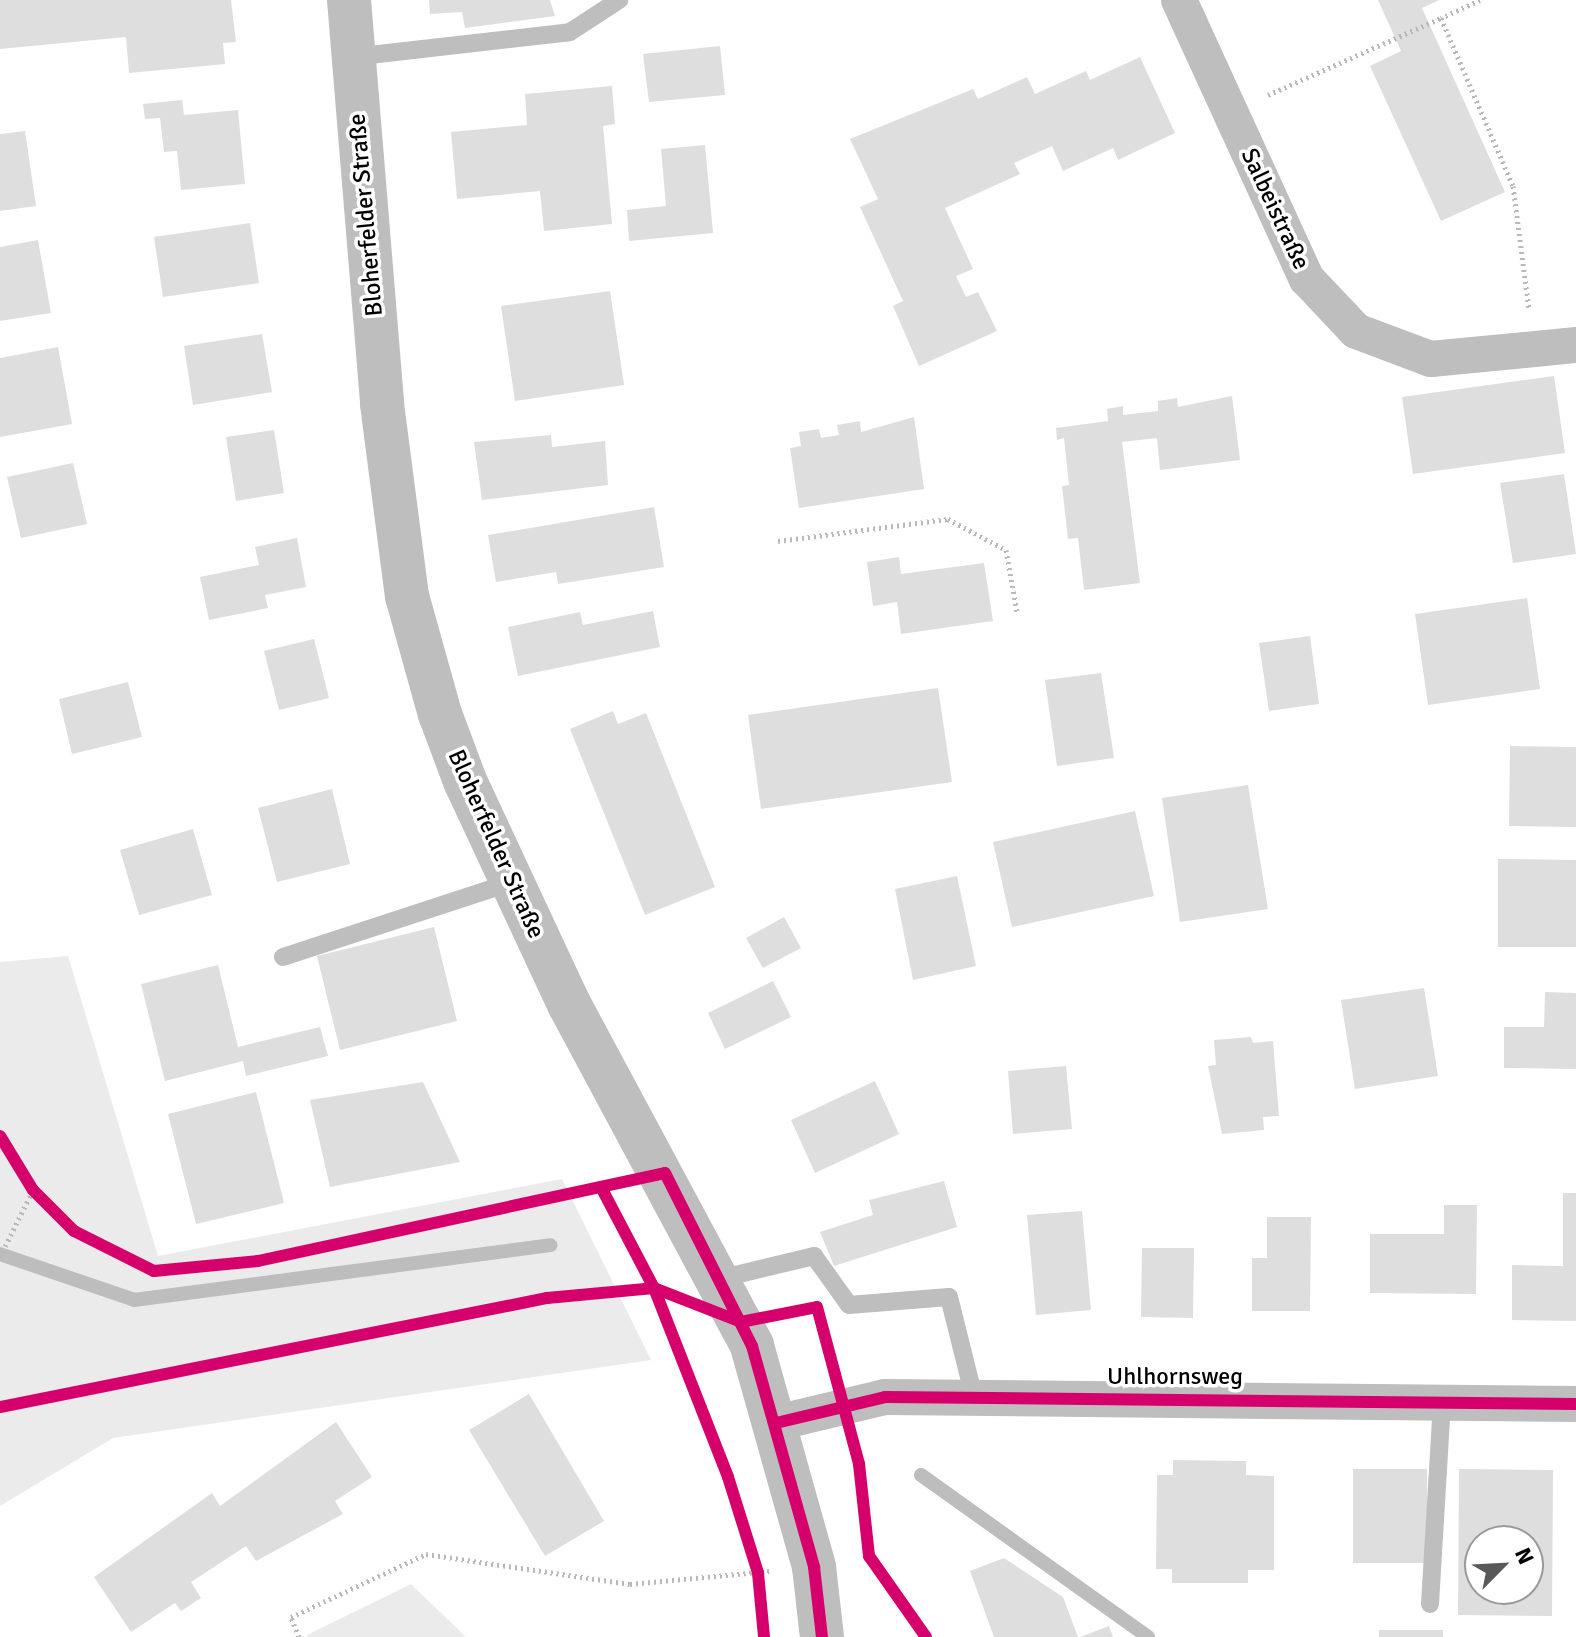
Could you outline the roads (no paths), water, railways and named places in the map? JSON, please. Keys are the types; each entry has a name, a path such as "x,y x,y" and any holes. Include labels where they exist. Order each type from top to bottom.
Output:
{"street":[{"name":"Bloherfelder Straße","path":"349,0 382,404 407,596 465,781 569,1004 719,1279 752,1346 814,1567 822,1637"},
{"name":"Salbeistraße","path":"1179,0 1307,279 1356,331 1431,359 1534,352 1576,345"},
{"name":"Uhlhornsweg","path":"776,1423 885,1397 1576,1404"}],"lane":[{"path":"352,57 570,32 619,0"},
{"path":"283,957 512,882"},
{"path":"719,1279 814,1256 849,1305 949,1297 974,1397"},
{"path":"1430,1604 1442,1402"}],"waterway":[{"path":"0,1254 134,1300 550,1245"},
{"path":"921,1475 1148,1637"}]}
